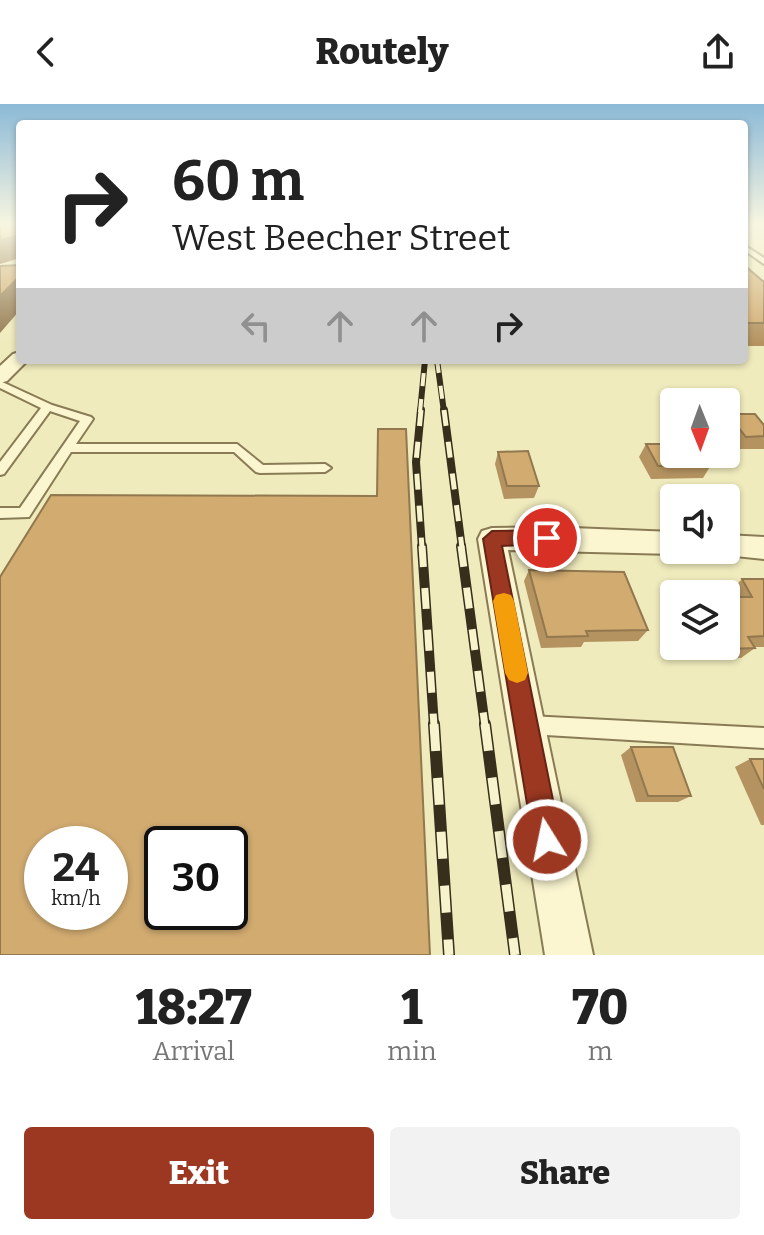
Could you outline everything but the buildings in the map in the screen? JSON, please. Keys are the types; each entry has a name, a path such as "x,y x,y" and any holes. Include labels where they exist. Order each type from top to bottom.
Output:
{"street":[{"path":"0,377 16,362"},
{"path":"569,955 492,539 660,542"},
{"path":"740,547 764,548"}],"lane":[{"path":"0,384 48,407 87,419 24,513 0,513"},
{"path":"0,471 48,407"},
{"path":"68,448 237,448 260,469 325,468"},
{"path":"526,725 764,738"}],"railway":[{"path":"420,412 425,364"},
{"path":"438,364 444,412"},
{"path":"421,410 416,462 422,548"},
{"path":"444,410 462,548"},
{"path":"422,546 434,726"},
{"path":"461,546 485,726"},
{"path":"434,724 449,955"},
{"path":"485,724 515,955"}],"slow traffic":[{"path":"504,601 517,673"}],"route":[{"path":"547,538 492,539 547,840"}]}
